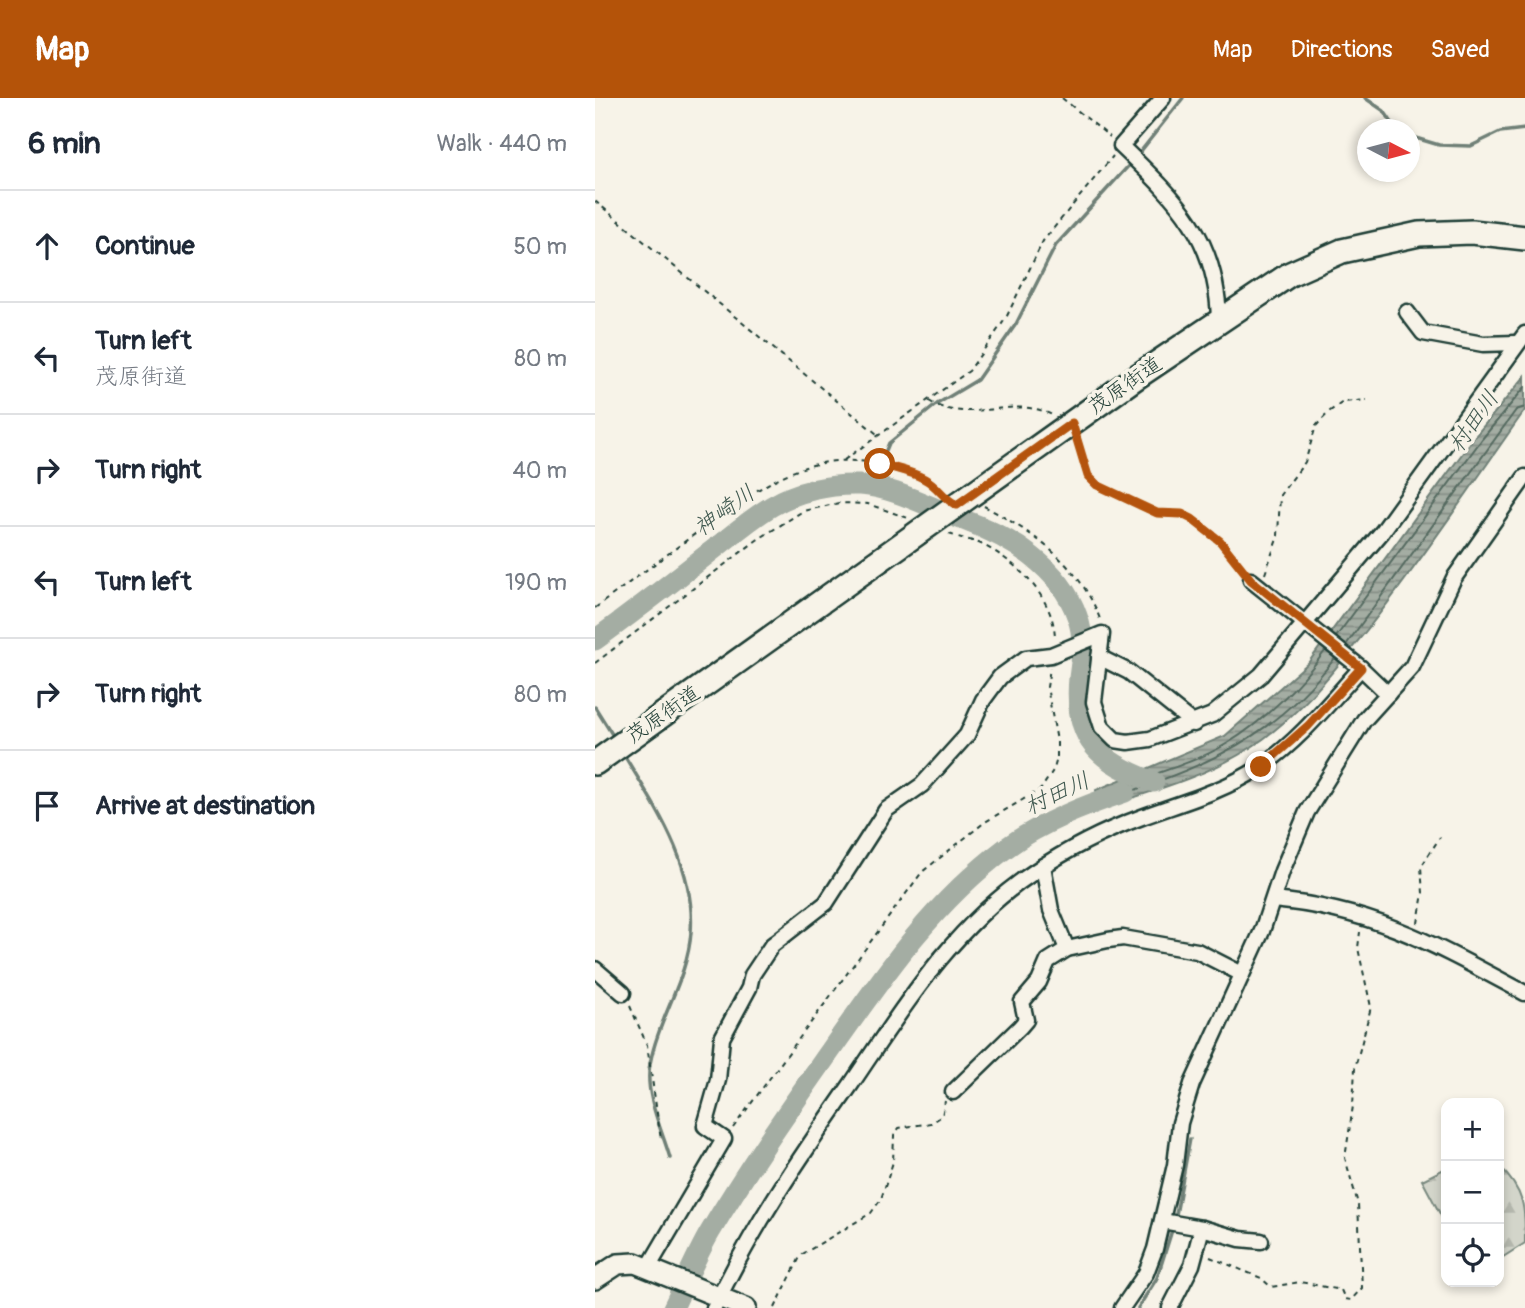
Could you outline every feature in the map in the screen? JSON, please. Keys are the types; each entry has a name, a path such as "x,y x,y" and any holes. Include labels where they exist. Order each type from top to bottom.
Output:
{"main road":[{"name":"茂原街道","path":"595,763 1068,426 1219,320 1290,274 1355,248 1419,234 1445,232 1525,238"}],"street":[{"path":"1163,98 1121,146 1164,188 1193,222 1218,288 1219,320"},
{"path":"1407,312 1423,333 1483,344 1520,339"},
{"path":"648,1268 725,1139 705,1126 718,1080 721,1045 749,988 752,975 768,950 783,934 826,903 886,810 922,785 967,735 983,700 1000,677 1026,658 1051,654 1102,634 1094,702 1102,727 1115,740 1139,741 1212,716 1261,675 1382,532 1520,339"},
{"path":"1122,1308 1146,1273 1175,1165 1179,1123 1192,1084 1242,975 1307,812 1364,720 1412,667 1454,579 1525,477"},
{"path":"1257,585 1361,668 1388,694"},
{"path":"1100,657 1129,672 1194,723"},
{"path":"716,1302 739,1253 770,1201 940,958 1006,892 1043,866 1102,832 1187,803 1261,767 1308,726 1361,668"},
{"path":"1043,866 1051,910 1067,949"},
{"path":"1273,900 1306,903 1345,914 1361,915 1416,935 1525,993"},
{"path":"953,1092 1026,1020 1021,1002 1039,982 1048,961 1067,949 1123,938 1197,951 1242,975"},
{"path":"595,969 624,993"},
{"path":"1162,1221 1261,1241"},
{"path":"1170,1308 1196,1251 1202,1228"},
{"path":"595,1279 618,1264 635,1263 716,1302 745,1308"}],"path":[{"path":"844,460 969,371 1006,318 1043,241 1121,146 1062,98"},
{"path":"595,201 878,434"},
{"path":"927,400 946,412 992,410 1013,406 1050,413 1068,426 1088,476 1097,485 1157,513 1182,514 1192,519 1220,541 1257,585 1278,536 1280,495 1305,462 1316,426 1343,402 1367,400"},
{"path":"595,608 754,489 793,470 844,460 880,464 914,475 934,485 944,500 963,502 1023,528 1059,557 1093,603 1102,634"},
{"path":"725,1139 922,872 985,822 1041,789 1054,769 1057,741 1048,687 1051,654"},
{"path":"1416,935 1423,893 1421,867 1440,837"},
{"path":"1196,1251 1261,1278 1271,1287 1300,1282 1332,1286 1341,1290 1345,1299 1351,1300 1361,1288 1358,1203 1345,1158 1353,1106 1355,1068 1371,1007 1358,948 1361,915"},
{"path":"624,993 647,1045 661,1140"},
{"path":"775,1308 801,1255 871,1213 881,1199 893,1162 894,1136 899,1128 931,1123 942,1116 942,1104 953,1092"}],"green space":[{"path":"1441,1170 1441,1216 1422,1180"},
{"path":"1504,1171 1522,1201 1525,1243 1504,1256"}],"water":[{"path":"1525,376 1525,410 1390,600 1299,709 1247,750 1212,769 1099,809 1096,790 1225,736 1308,663 1476,435"}],"waterway":[{"path":"1137,156 1183,98"},
{"path":"1365,98 1384,111 1389,119"},
{"path":"1420,139 1439,145 1471,146 1500,132 1525,129"},
{"path":"871,487 889,443 937,404 977,380 1016,324 1056,245 1132,162"},
{"name":"神崎川","path":"595,640 748,522 782,501 803,492 837,486 859,485 886,490 999,535 1031,556 1059,583 1080,624 1082,647 1078,700 1086,733 1105,757 1154,782"},
{"path":"595,707 615,739"},
{"path":"624,755 671,839 687,884 691,908 689,949 650,1064 649,1087 670,1158"},
{"name":"村田川","path":"673,1308 705,1241 754,1162 872,992 933,916 955,892 1006,848 1034,830 1125,792"},
{"path":"1175,1220 1190,1139"},
{"path":"1138,1308 1157,1278 1173,1227"}],"route":[{"path":"880,464 925,480 934,485 944,500 957,505 1072,423 1088,476 1097,485 1157,513 1182,514 1192,519 1220,541 1251,580 1361,668 1308,726 1261,767"}]}
